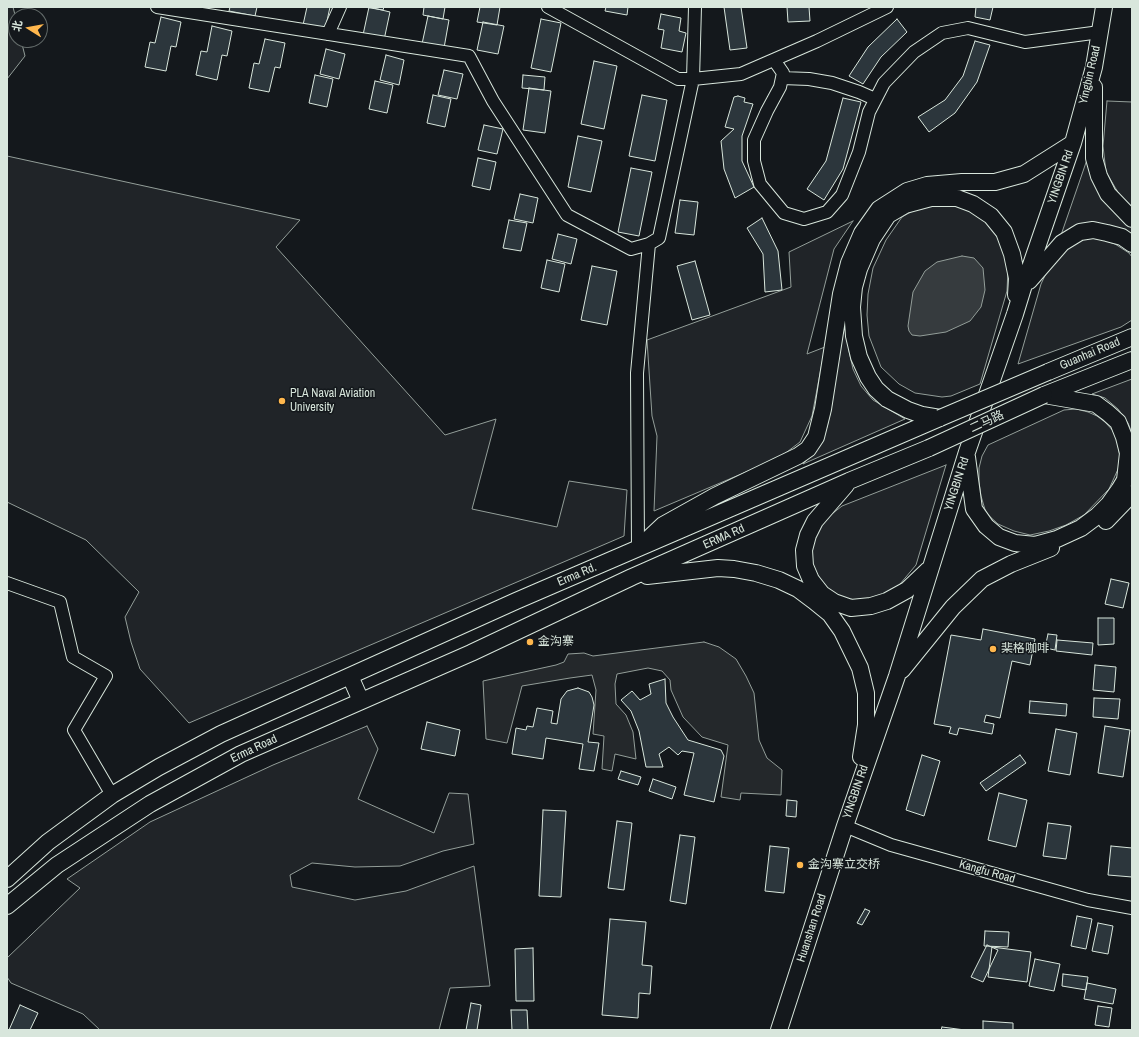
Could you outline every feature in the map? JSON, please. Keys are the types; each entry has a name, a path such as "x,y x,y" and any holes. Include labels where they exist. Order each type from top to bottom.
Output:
{"main road":[{"name":"Yingbin Road","path":"1074,143 1094,67 1104,7"},
{"path":"1094,67 1094,158 1099,176 1108,194 1132,220"},
{"path":"638,549 663,525 715,496 798,456 808,448 816,437 823,409 841,294 849,263 862,233 879,209 907,191 927,185 962,182 995,182 1024,174 1074,143"},
{"name":"YINGBIN Rd","path":"845,826 897,676 967,452 1074,143"},
{"path":"940,418 922,415 887,400 876,389 868,377 859,357 854,336 852,306 854,287 859,269 872,239 888,215 905,205 931,198 957,198 973,204 991,216 1004,232 1012,254 1017,278 1016,314"},
{"path":"1023,288 1062,243 1080,232 1093,230 1107,233 1122,237 1132,244"},
{"name":"Guanhai Road","path":"1048,372 1132,336"},
{"name":"二马路","path":"929,448 1044,396 1132,360"},
{"name":"二马路","path":"940,418 1048,372"},
{"path":"967,452 974,509 986,526 999,537 1015,543 1035,545 1057,539 1081,528 1097,516 1109,504 1125,480 1128,453 1124,437 1118,422 1096,404 1044,396"},
{"name":"ERMA Rd","path":"638,549 940,418"},
{"name":"ERMA Rd","path":"632,577 929,448"},
{"path":"849,482 815,521 808,535 804,550 805,566 811,580 822,594 834,602 851,608 871,606 887,601 907,590 930,569"},
{"path":"897,676 953,607 982,579 1011,564 1075,538 1107,520 1132,494"},
{"name":"Erma Rd.","path":"350,676 516,601 638,549"},
{"path":"632,577 718,568 756,573 779,580 798,589 830,614 842,631 860,668 866,693 866,725 857,791"},
{"name":"Erma Road","path":"7,906 57,865 150,804 241,754 471,653 632,577"},
{"path":"7,879 48,842 112,795 159,767 221,734 350,676 361,701"},
{"name":"Huanshan Road","path":"779,1030 845,826"}],"street":[{"path":"158,7 469,56 492,101 567,215 631,249 649,244 659,238 693,79 695,7"},
{"path":"328,34 340,7"},
{"path":"548,7 678,79 741,74 817,42 887,7"},
{"path":"774,60 783,73 780,87 754,140 754,161 760,184 784,213 804,218 827,212 842,195 859,152 869,112 884,83 914,52 942,33 968,28 1025,42 1100,32"},
{"path":"782,78 809,79 832,83 875,99"},
{"path":"638,549 637,373 649,244"},
{"path":"7,583 60,602 72,657 106,676 74,730 112,795"},
{"name":"Kangfu Road","path":"845,826 891,846 1088,900 1132,908"}],"shaded area":[{"path":"7,7 13,7 8,8 8,48 23,48 25,56 7,79"},
{"path":"1107,101 1132,102 1132,207 1119,194 1106,172 1103,146"},
{"path":"1091,148 1120,217 1132,227 1132,237 1060,238"},
{"name":"PLA Naval Aviation University","path":"7,156 300,220 276,247 445,435 496,419 472,509 557,527 569,481 627,490 624,536 189,723 140,669 125,617 139,592 86,540 7,502"},
{"path":"947,203 964,207 980,215 991,227 1001,243 1008,268 1007,291 980,384 951,396 942,397 915,393 899,384 881,367 869,336 867,315 868,294 873,268 886,240 902,217 923,205"},
{"path":"853,221 834,249 807,354 825,347 812,416 800,442 779,458 654,511 657,436 652,416 647,340 791,287 789,252"},
{"path":"1088,238 1101,239 1115,244 1129,253 1132,257 1132,320 1121,327 1018,364 1041,284 1051,263 1077,240"},
{"path":"962,256 974,258 983,268 985,290 981,307 970,321 946,332 920,336 912,335 908,326 913,292 925,271 937,262"},
{"path":"844,307 849,351 853,369 861,386 873,400 905,419 803,464 814,452 827,427 838,361"},
{"path":"1132,379 1132,433 1128,423 1118,409 1105,398 1092,394"},
{"path":"1076,409 1097,416 1116,434 1120,457 1119,467 1109,489 1084,515 1066,525 1049,531 1030,535 1014,531 998,524 986,513 979,482 979,468 982,456 988,445 1064,410"},
{"path":"946,465 916,565 895,590 883,597 851,600 838,596 826,587 811,563 815,534 823,521 842,506"},
{"path":"704,642 719,647 736,659 746,676 754,693 759,740 767,758 782,770 781,795 741,793 740,800 721,797 728,745 702,737 683,717 671,690 670,680 662,671 648,668 617,674 615,684 616,704 626,715 633,732 636,759 615,754 612,771 602,769 604,736 593,734 596,690 592,675 522,686 507,743 486,739 483,681 556,665 564,662 568,654 584,653 593,656"},
{"path":"367,726 378,749 358,799 434,833 449,793 468,794 474,844 443,851 400,866 355,867 312,863 290,875 292,887 355,900 406,891 474,866 490,986 450,988 439,1030 100,1030 83,1014 11,983 7,977 7,958 80,888 67,879 150,822 273,765"}],"building":[{"path":"230,7 257,7 255,16 229,11"},
{"path":"307,7 330,7 325,30 303,25"},
{"path":"364,7 384,7 383,10"},
{"path":"369,7 390,12 384,40 363,35"},
{"path":"424,7 445,7 443,19 423,15"},
{"path":"480,7 500,7 497,25 477,22"},
{"path":"606,7 628,7 627,15 605,11"},
{"path":"724,7 741,7 747,48 730,50"},
{"path":"787,7 809,7 810,21 788,22"},
{"path":"976,7 993,7 990,20 975,17"},
{"path":"661,14 681,18 679,31 686,33 682,52 661,48 664,30 658,29"},
{"path":"428,16 449,20 444,48 422,44"},
{"path":"161,17 181,22 176,47 171,46 166,71 145,67 150,42 155,43"},
{"path":"541,19 561,23 551,72 531,68"},
{"path":"897,19 907,32 881,57 863,84 849,76 868,47"},
{"path":"483,22 504,26 498,54 477,50"},
{"path":"212,26 232,31 227,56 222,55 217,80 196,75 201,51 207,52"},
{"path":"265,39 285,43 280,68 275,67 269,92 249,88 254,63 259,64"},
{"path":"975,41 990,45 977,82 955,113 929,132 918,117 945,100 963,76"},
{"path":"326,49 345,54 339,79 320,74"},
{"path":"386,55 404,60 399,85 380,80"},
{"path":"594,61 617,66 604,129 581,124"},
{"path":"444,70 463,74 457,99 438,95"},
{"path":"315,75 333,79 327,107 309,103"},
{"path":"523,75 545,77 544,90 522,88"},
{"path":"375,81 393,85 387,113 369,109"},
{"path":"529,88 551,91 545,133 523,130"},
{"path":"433,95 451,99 445,127 427,123"},
{"path":"642,95 667,100 655,161 629,156"},
{"path":"738,96 745,98 744,102 753,104 742,136 742,161 754,187 735,198 724,169 721,141 734,129 725,127 734,97"},
{"path":"843,98 861,102 843,169 824,200 807,189 826,161"},
{"path":"484,125 503,129 497,154 478,150"},
{"path":"578,136 602,141 591,192 568,187"},
{"path":"478,158 496,162 490,190 472,186"},
{"path":"631,168 652,172 639,236 618,232"},
{"path":"520,194 538,198 533,223 514,219"},
{"path":"680,200 698,202 694,235 675,233"},
{"path":"762,218 778,251 782,290 765,292 763,254 747,228"},
{"path":"509,220 527,223 521,251 503,248"},
{"path":"558,234 577,239 571,264 552,259"},
{"path":"547,260 565,264 559,292 541,288"},
{"path":"695,261 710,315 692,320 677,266"},
{"path":"592,266 617,271 607,325 581,320"},
{"path":"1111,579 1129,583 1123,608 1105,604"},
{"path":"1098,618 1114,618 1114,644 1098,645"},
{"path":"983,629 1035,639 1030,665 1012,661 1000,718 986,715 984,722 994,724 992,734 959,728 957,735 949,733 951,727 934,724 951,635 981,640"},
{"path":"1048,634 1057,635 1055,650 1045,648"},
{"path":"1057,640 1093,643 1092,655 1056,651"},
{"path":"1095,665 1116,667 1114,692 1093,690"},
{"path":"665,679 666,703 688,740 721,750 724,756 714,802 684,795 694,753 682,751 678,755 669,747 659,754 663,767 646,767 639,731 631,711 621,700 632,691 640,700 651,694 649,684"},
{"path":"578,688 589,692 594,705 588,742 599,743 594,771 579,769 583,744 546,738 543,759 512,754 516,728 526,730 527,726 533,727 537,708 553,711 551,723 557,724 561,699 567,691"},
{"path":"1094,698 1120,699 1118,719 1093,717"},
{"path":"1030,701 1067,704 1066,716 1029,713"},
{"path":"427,722 460,730 455,756 421,749"},
{"path":"1105,726 1130,730 1123,777 1098,773"},
{"path":"1056,729 1077,733 1070,775 1048,771"},
{"path":"922,755 940,761 924,816 906,810"},
{"path":"1020,755 1026,763 986,791 980,783"},
{"path":"621,771 641,777 638,785 618,779"},
{"path":"653,779 676,787 672,799 649,791"},
{"path":"999,793 1027,800 1016,847 988,840"},
{"path":"787,800 797,801 796,817 786,816"},
{"path":"543,810 566,811 561,897 539,896"},
{"path":"617,821 632,823 624,890 608,888"},
{"path":"1048,823 1071,826 1066,859 1043,856"},
{"path":"680,835 695,837 686,904 670,901"},
{"path":"770,846 789,848 784,893 765,891"},
{"path":"1111,846 1132,848 1132,877 1108,875"},
{"path":"865,909 870,911 862,925 857,923"},
{"path":"1077,916 1092,919 1086,949 1071,946"},
{"path":"610,919 646,922 642,965 652,966 650,994 639,993 638,1018 602,1015"},
{"path":"1098,923 1113,926 1108,954 1092,951"},
{"path":"985,931 1009,932 1008,947 984,946"},
{"path":"987,945 998,950 983,982 971,977"},
{"path":"992,947 1031,952 1027,982 988,977"},
{"path":"533,948 534,1001 516,1001 515,949"},
{"path":"1035,959 1060,964 1054,991 1029,986"},
{"path":"1063,974 1088,977 1086,990 1062,986"},
{"path":"1087,983 1116,989 1113,1004 1084,999"},
{"path":"471,1003 481,1005 477,1030 466,1030"},
{"path":"20,1005 38,1013 30,1030 9,1030"},
{"path":"1098,1006 1112,1008 1109,1027 1095,1025"},
{"path":"511,1010 527,1010 528,1030 512,1030"},
{"path":"983,1021 1013,1023 1013,1030 983,1030"},
{"path":"942,1027 965,1030 941,1030"}],"place":[{"name":"PLA Naval Aviation University","path":"282,401"},
{"name":"金沟寨","path":"530,642"},
{"name":"棐格咖啡","path":"993,649"},
{"name":"金沟寨立交桥","path":"800,865"}]}
